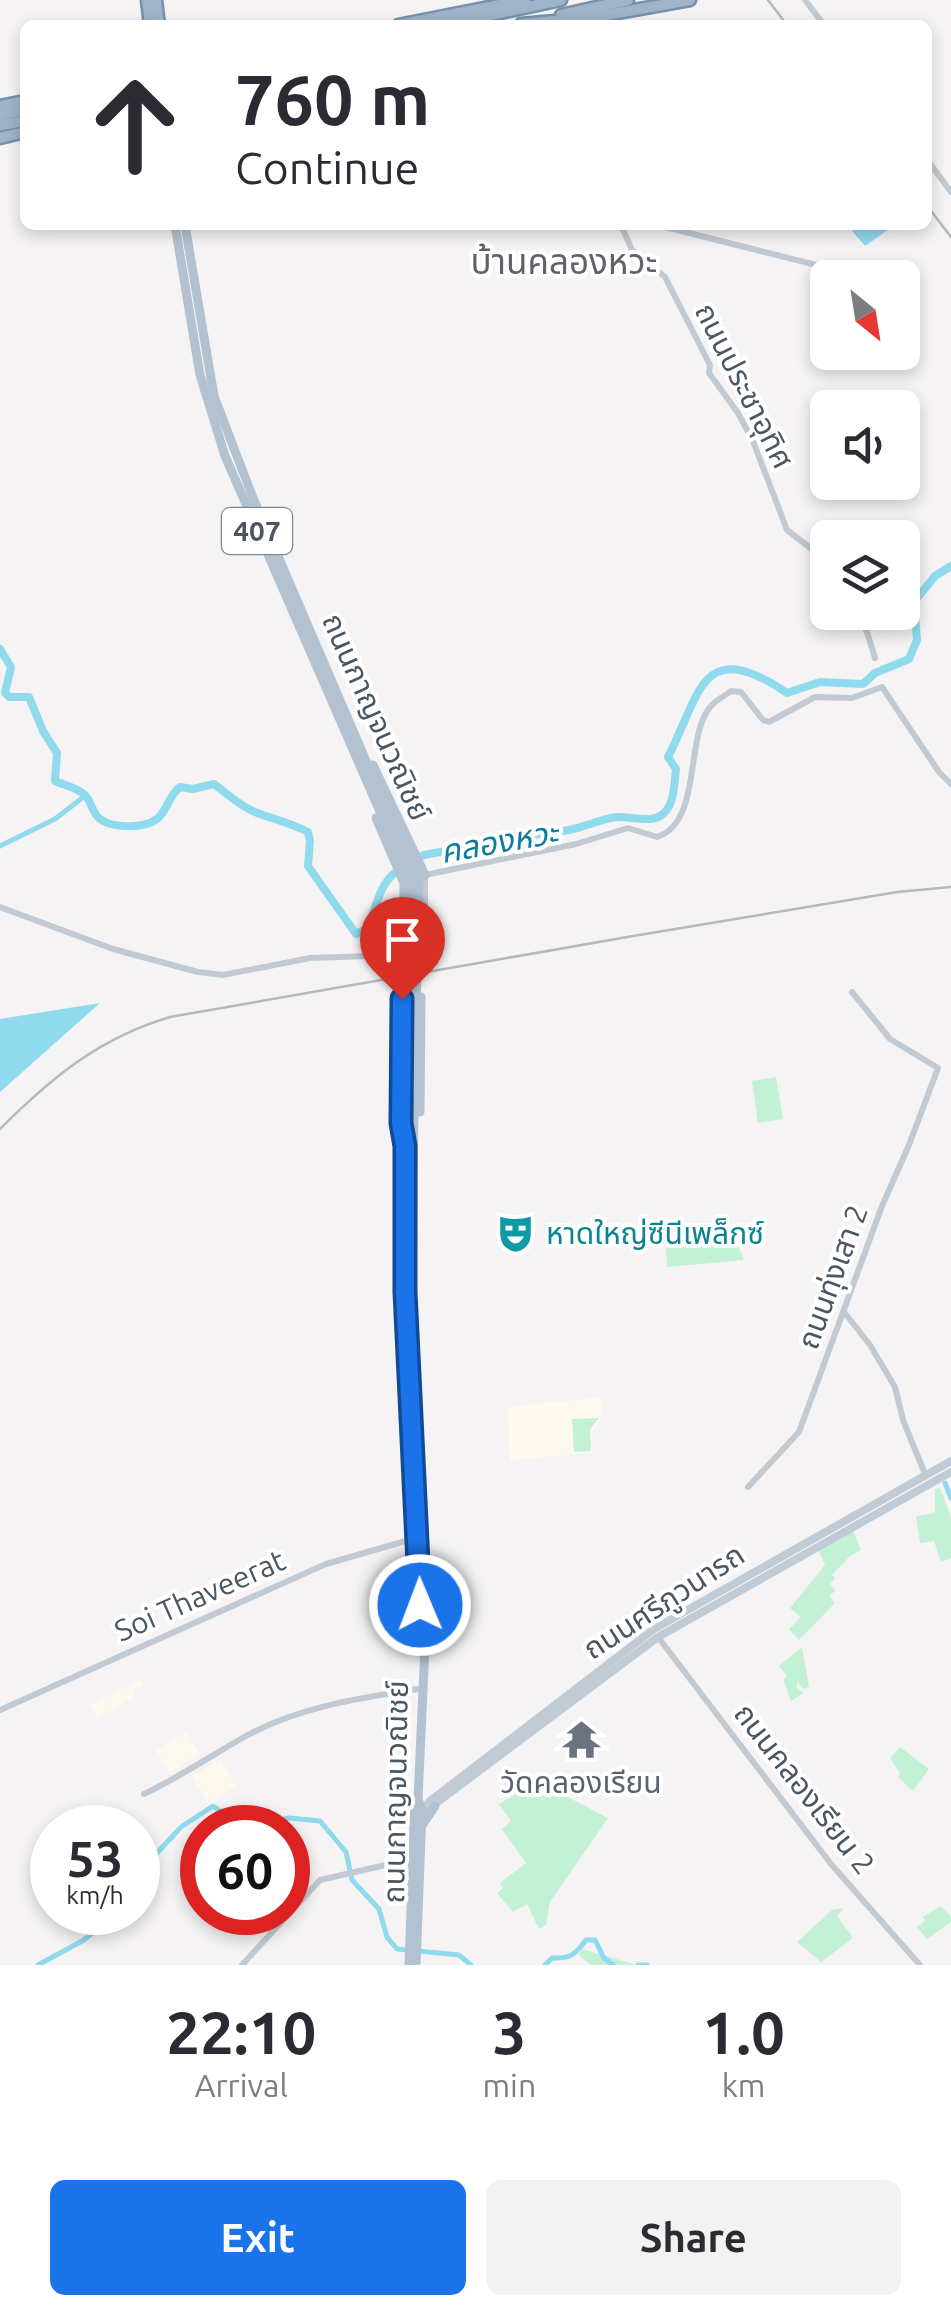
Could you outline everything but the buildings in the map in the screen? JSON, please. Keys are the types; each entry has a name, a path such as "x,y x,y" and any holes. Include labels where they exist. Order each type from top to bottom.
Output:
{"highway":[{"path":"423,20 525,0"},
{"path":"510,11 542,0"},
{"path":"468,20 561,0"},
{"path":"536,20 628,0"},
{"path":"564,20 690,0"}],"main road":[{"name":"ถนนกาญจนวณิชย์","path":"177,230 205,374 359,753 418,882 405,1146 410,1340 426,1603 417,1798 422,1811 412,1860 414,1941"},
{"name":"ถนนกาญจนวณิชย์","path":"186,230 205,374"},
{"path":"359,753 378,773 422,870"},
{"path":"359,753 360,780 399,868 404,949"},
{"path":"405,1146 401,1123 400,1001 420,997 419,1127 414,1168"},
{"name":"ถนนกาญจนวณิชย์","path":"410,1100 414,1168 410,1340"},
{"name":"ถนนศรีภูวนารถ","path":"422,1811 656,1633 810,1538 949,1468"},
{"name":"ถนนศรีภูวนารถ","path":"656,1633 816,1548 927,1479"},
{"name":"ถนนกาญจนวณิชย์","path":"413,1962 421,1537"},
{"path":"810,1538 816,1548"},
{"path":"417,1798 433,1803 417,1827"}],"street":[{"path":"805,0 820,20"},
{"path":"932,166 951,192"},
{"name":"ถนนประชาอุทิศ","path":"623,230 632,250 665,278 710,365 709,373 752,440 787,530 810,548"},
{"path":"677,230 810,263"},
{"path":"866,630 874,658"},
{"path":"0,907 114,949 223,975 310,958 370,956 425,947 422,870 576,844 626,828 652,836 665,834 678,820 685,800 702,723 710,706 731,691 741,692 763,720 769,722 814,697 852,698 882,687 951,784"},
{"name":"ถนนทุ่งเสา 2","path":"748,1487 800,1432 938,1068 890,1040 852,992"},
{"path":"843,1312 870,1346 895,1388 903,1420 927,1479"},
{"name":"Soi Thaveerat","path":"0,1710 326,1564 421,1537"},
{"name":"ถนนคลองเรียน 2","path":"656,1633 812,1840 920,1965"},
{"path":"144,1794 247,1736 320,1707 418,1689"},
{"path":"242,1965 320,1880 412,1860"}],"shaded area":[{"path":"601,1397 601,1418 592,1434 593,1453 510,1460 508,1407"},
{"path":"141,1679 144,1684 132,1691 135,1697 97,1718 89,1705"},
{"path":"187,1732 200,1754 170,1772 156,1751"},
{"path":"221,1759 236,1787 207,1803 192,1776"}],"green space":[{"path":"776,1077 783,1119 758,1123 752,1081"},
{"path":"736,1241 744,1260 667,1267 666,1248"},
{"path":"599,1418 590,1429 591,1451 574,1452 572,1419"},
{"path":"940,1488 951,1517 951,1558 941,1562 934,1541 920,1543 916,1516 935,1513 935,1489"},
{"path":"853,1531 861,1550 832,1575 835,1578 830,1584 835,1591 829,1596 835,1603 799,1640 789,1629 801,1617 790,1608 825,1565 818,1549"},
{"path":"802,1647 809,1687 803,1689 798,1682 796,1687 804,1693 791,1701 783,1679 787,1676 779,1666"},
{"path":"900,1747 929,1769 913,1791 898,1777 900,1773 890,1758"},
{"path":"537,1781 608,1818 550,1902 546,1925 539,1929 527,1904 513,1912 497,1893 503,1888 500,1883 526,1863 502,1829 511,1821 499,1804"},
{"path":"941,1906 951,1922 927,1939 917,1927 925,1921 923,1917"},
{"path":"844,1908 837,1916 853,1938 821,1962 797,1942 832,1910"},
{"path":"582,1949 637,1965 591,1965 579,1955"}],"water":[{"path":"854,230 888,230 865,246"},
{"path":"100,1003 0,1092 0,1019"}],"waterway":[{"name":"คลองหวะ","path":"415,860 424,855 570,830 609,818 658,817 667,810 673,793 676,769 668,757 697,693 708,679 720,671 737,670 759,676 787,693 820,682 863,684 875,673 909,659 917,640 914,602 935,576 951,566"},
{"name":"คลองหวะ","path":"0,649 11,667 5,693 9,697 29,697 57,753 55,781 87,797 102,820 126,826 144,825 161,815 180,787 193,789 214,784 249,809 308,832 308,866 356,934 367,929 388,879 403,867"},
{"path":"0,846 55,819 86,795"},
{"path":"945,1483 951,1498"},
{"path":"160,1850 181,1827 213,1806 251,1826 289,1818 320,1821 346,1852 352,1880 379,1909 387,1937 397,1949 459,1955 471,1965"},
{"path":"38,1965 90,1935"},
{"path":"545,1965 552,1958 572,1955 586,1940 595,1940 604,1958 613,1965"},
{"path":"638,1965 647,1965"}],"railway":[{"path":"768,0 783,20"},
{"path":"932,212 951,237"},
{"path":"0,1129 38,1093 98,1048 170,1017 897,892 951,887"}],"place":[{"name":"หาดใหญ่ซีนีเพล็กซ์","path":"516,1234"},
{"name":"วัดคลองเรียน","path":"581,1739"}],"district":[{"name":"บ้านคลองหวะ","path":"564,262"}],"route":[{"path":"402,999 405,1292 420,1605"}]}
